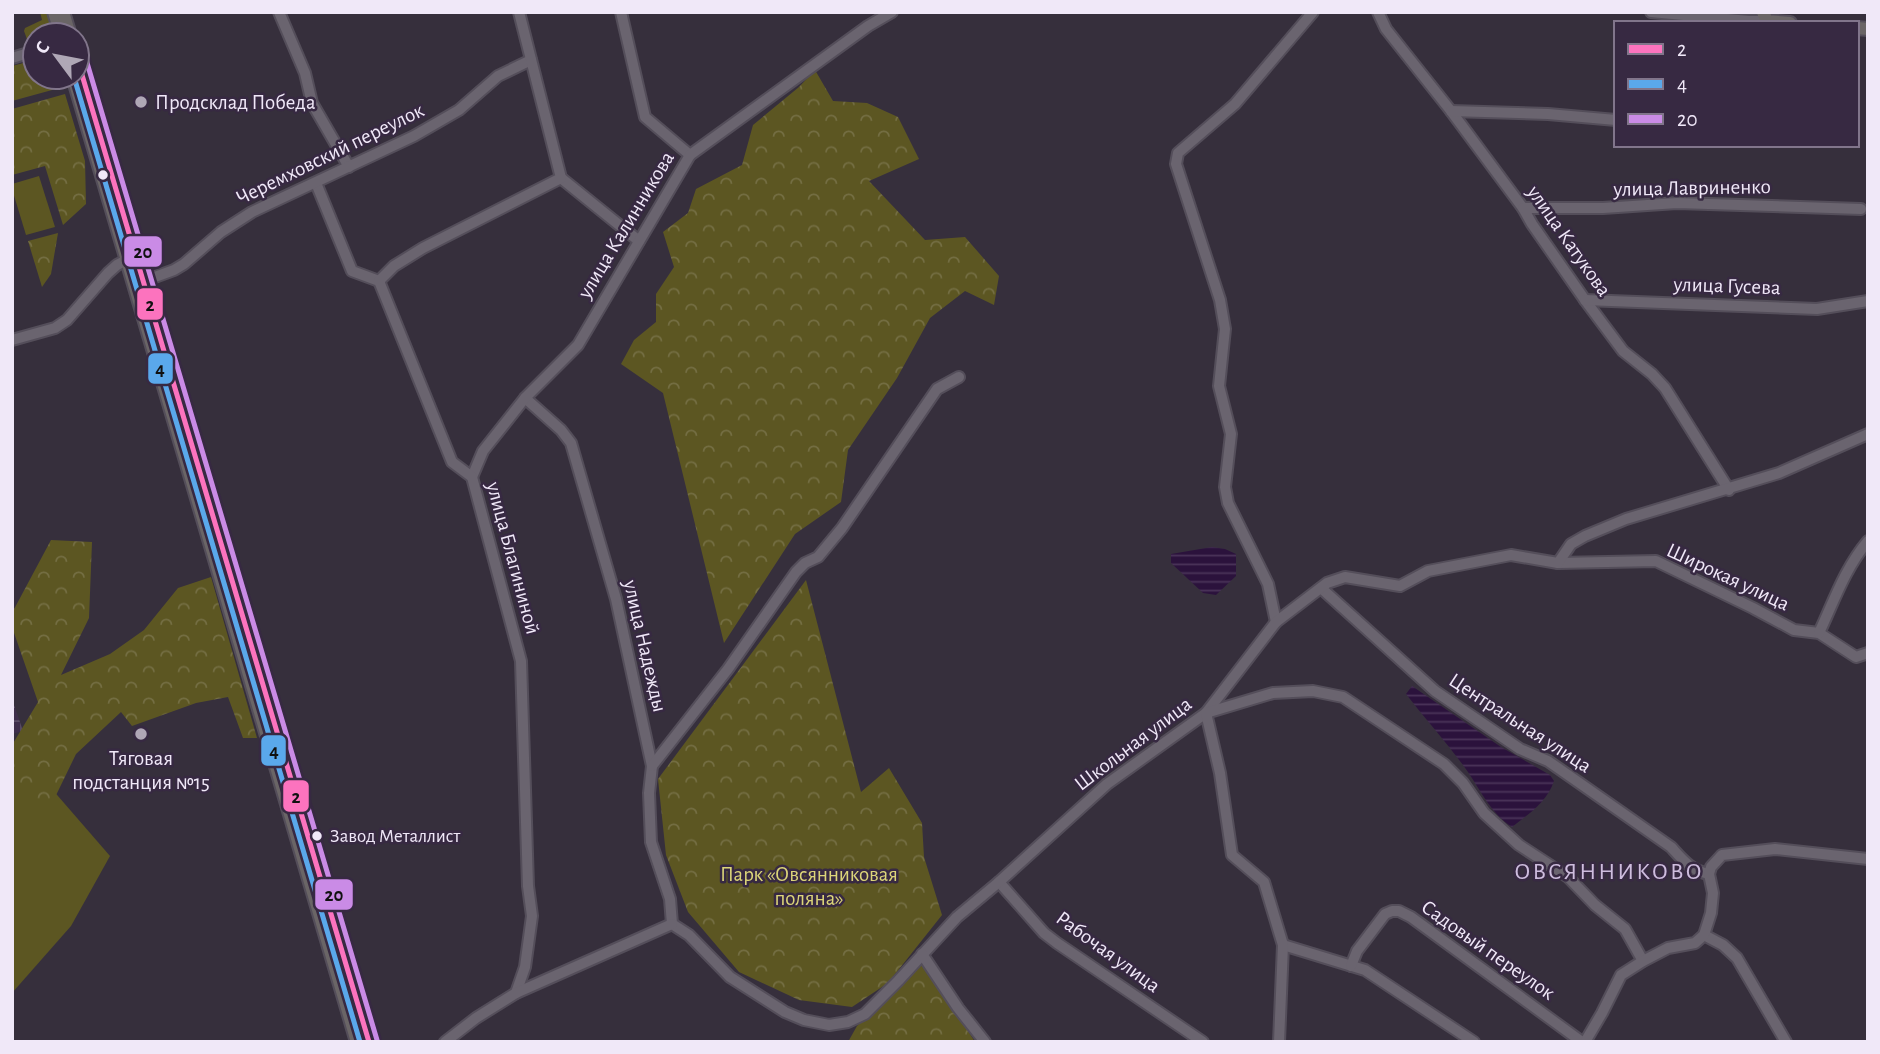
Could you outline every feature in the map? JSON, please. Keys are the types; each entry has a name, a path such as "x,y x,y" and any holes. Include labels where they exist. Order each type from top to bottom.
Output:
{"main road":[{"path":"78,91 132,257 144,281 369,1042"},
{"path":"86,91 357,1042"}],"street":[{"path":"279,12 305,73 312,103 349,167"},
{"path":"519,12 561,178 639,241"},
{"path":"621,12 645,117 690,155"},
{"name":"улица Калинникова","path":"472,477 483,451 525,398 578,345 690,155 868,26 892,12"},
{"path":"1276,622 1268,584 1228,503 1225,487 1231,434 1219,386 1225,329 1220,300 1176,164 1178,153 1235,104 1313,12"},
{"name":"улица Катукова","path":"1378,12 1386,29 1523,208 1623,351 1665,388 1729,489"},
{"path":"1651,12 1749,21 1765,17"},
{"name":"Черемховский переулок","path":"144,281 184,264 221,232 252,212 414,136 460,110 498,76 531,60"},
{"path":"1451,111 1548,114 1614,120"},
{"path":"316,183 352,271 379,281 394,266 423,248 561,178"},
{"name":"улица Лавриненко","path":"1523,208 1603,208 1677,203 1861,209"},
{"path":"12,340 55,328 67,320 108,273 132,257"},
{"name":"улица Благининой","path":"379,281 452,462 472,477 521,661 528,886 532,916 525,967 516,993"},
{"name":"улица Гусева","path":"1585,300 1817,309 1868,301"},
{"path":"652,765 728,669 796,572 805,563 818,557 842,528 937,389 959,377"},
{"name":"улица Надежды","path":"525,398 561,430 571,443 616,599 652,765 649,793 651,842 670,899 672,924"},
{"path":"1558,563 1571,544 1584,536 1626,519 1779,473 1868,434"},
{"path":"1868,541 1847,572 1819,633 1856,657 1868,653"},
{"name":"Широкая улица","path":"1321,588 1345,577 1400,586 1428,571 1511,555 1558,563 1656,561 1794,630 1819,633"},
{"name":"Школьная улица","path":"672,924 689,935 730,977 785,1012 829,1026 848,1022 865,1014 957,917 1107,784 1206,713 1276,622 1321,588"},
{"name":"Центральная улица","path":"1321,588 1435,691 1520,749 1548,761 1671,847 1699,873 1709,874"},
{"path":"1279,1042 1283,945 1264,881 1232,855 1220,773 1206,713 1273,693 1313,691 1343,697 1444,764 1463,783 1484,813 1518,845 1568,877 1595,905 1625,929 1643,961"},
{"path":"1584,1042 1621,975 1668,948 1695,943 1704,935 1711,913 1713,893 1709,874 1711,867 1722,855 1775,849 1868,859"},
{"name":"Рабочая улица","path":"999,882 1044,933 1203,1042"},
{"name":"Садовый переулок","path":"1351,966 1357,951 1385,914 1399,911 1451,945 1584,1042"},
{"path":"445,1042 476,1018 516,993 672,924"},
{"path":"1704,935 1737,958 1786,1042"},
{"path":"1283,945 1365,970 1474,1042"},
{"path":"922,954 958,1008 985,1042"}],"shaded area":[{"path":"1212,547 1236,554 1236,576 1216,595 1203,593 1171,563 1171,554"},
{"path":"1412,686 1501,747 1550,775 1554,781 1542,801 1512,827 1505,821 1406,694"},
{"path":"12,699 23,731 12,734"}],"green space":[{"path":"40,12 50,12 52,21 40,21 42,20"},
{"path":"21,64 21,91 48,91 12,101 12,66"},
{"path":"815,70 833,101 867,103 898,117 919,159 869,181 925,240 965,237 999,276 994,305 965,291 930,318 897,378 848,450 841,502 795,534 724,643 663,393 621,364 634,340 656,322 656,294 674,267 663,232 688,213 696,189 742,165 753,125"},
{"path":"65,94 85,161 86,204 63,225 45,166 12,175 12,109"},
{"path":"39,176 55,227 26,235 12,184"},
{"path":"58,233 51,274 42,287 28,241"},
{"path":"51,540 92,542 89,618 61,675 110,654 144,630 178,588 211,577 257,738 243,738 228,697 196,703 132,726 121,712 76,754 45,818 12,787 12,745 38,702 12,627 12,613"},
{"name":"Парк «Овсянниковая поляна»","path":"806,580 861,792 889,768 922,823 924,857 942,915 888,983 852,1007 799,1000 739,972 688,912 666,855 658,779"},
{"path":"12,743 110,856 71,926 12,993"},
{"name":"Парк «Овсянниковая поляна»","path":"924,961 975,1042 848,1042 857,1026"}],"transit line":[{"name":"20","path":"91,76 377,1040"},
{"name":"4","path":"78,91 360,1042"},
{"name":"2","path":"87,91 369,1042"}],"place":[{"name":"Продсклад Победа","path":"141,102"},
{"name":"Тяговая подстанция №15","path":"141,734"},
{"name":"Завод Металлист","path":"317,836"}],"district":[{"name":"ОВСЯННИКОВО","path":"1609,872"}]}
